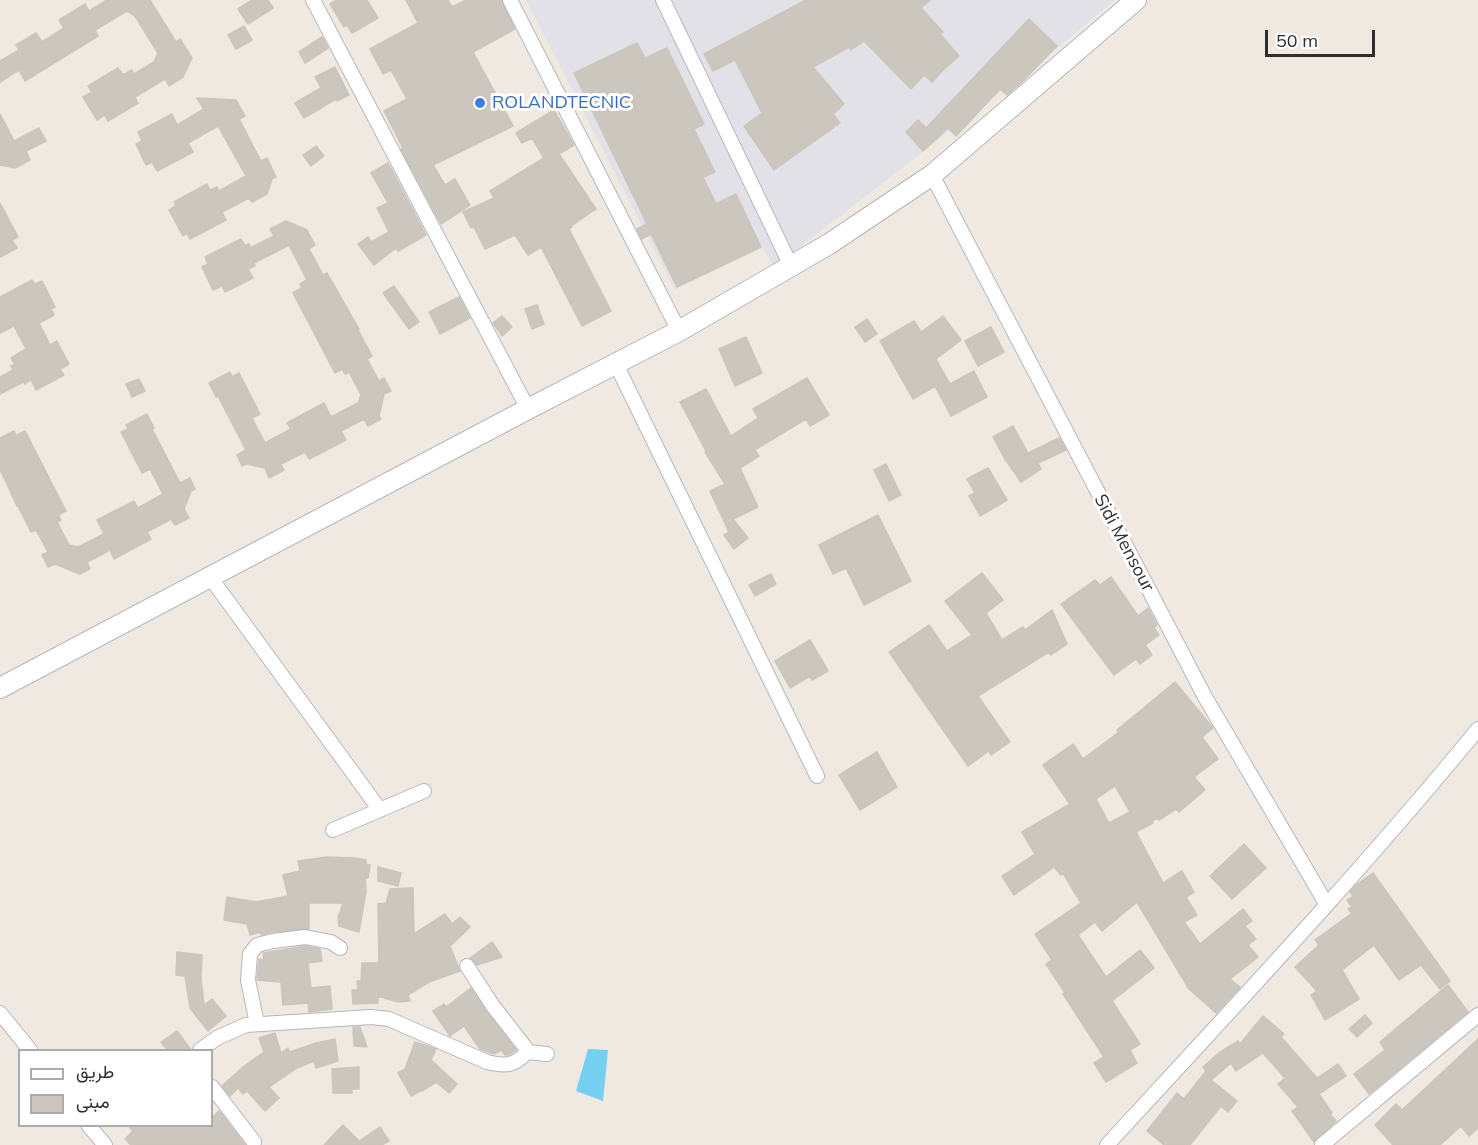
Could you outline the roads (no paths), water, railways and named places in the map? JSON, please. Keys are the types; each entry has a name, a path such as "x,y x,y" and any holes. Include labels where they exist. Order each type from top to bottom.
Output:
{"main road":[{"path":"0,688 679,331 829,244 932,175 1136,0"}],"street":[{"path":"313,0 528,410"},
{"path":"510,0 679,331"},
{"path":"663,0 791,266"},
{"name":"Sidi Mensour","path":"932,175 1205,697 1326,905"},
{"path":"616,364 817,776"},
{"path":"210,577 380,810"},
{"path":"1107,1145 1400,823 1478,729"},
{"path":"333,830 424,791"},
{"path":"257,1024 248,980 250,954 256,945 305,937 331,942 340,948"},
{"path":"467,966 527,1052"},
{"path":"0,1013 29,1049"},
{"path":"1322,1145 1478,1015"},
{"path":"201,1049 217,1038 246,1025 371,1017 389,1019 487,1062 500,1065 509,1065 527,1052"},
{"path":"527,1052 547,1054"},
{"path":"213,1088 254,1142"}],"water":[{"path":"588,1049 608,1050 603,1101 576,1091"}],"place":[{"name":"ROLANDTECNIC","path":"480,103"}]}
